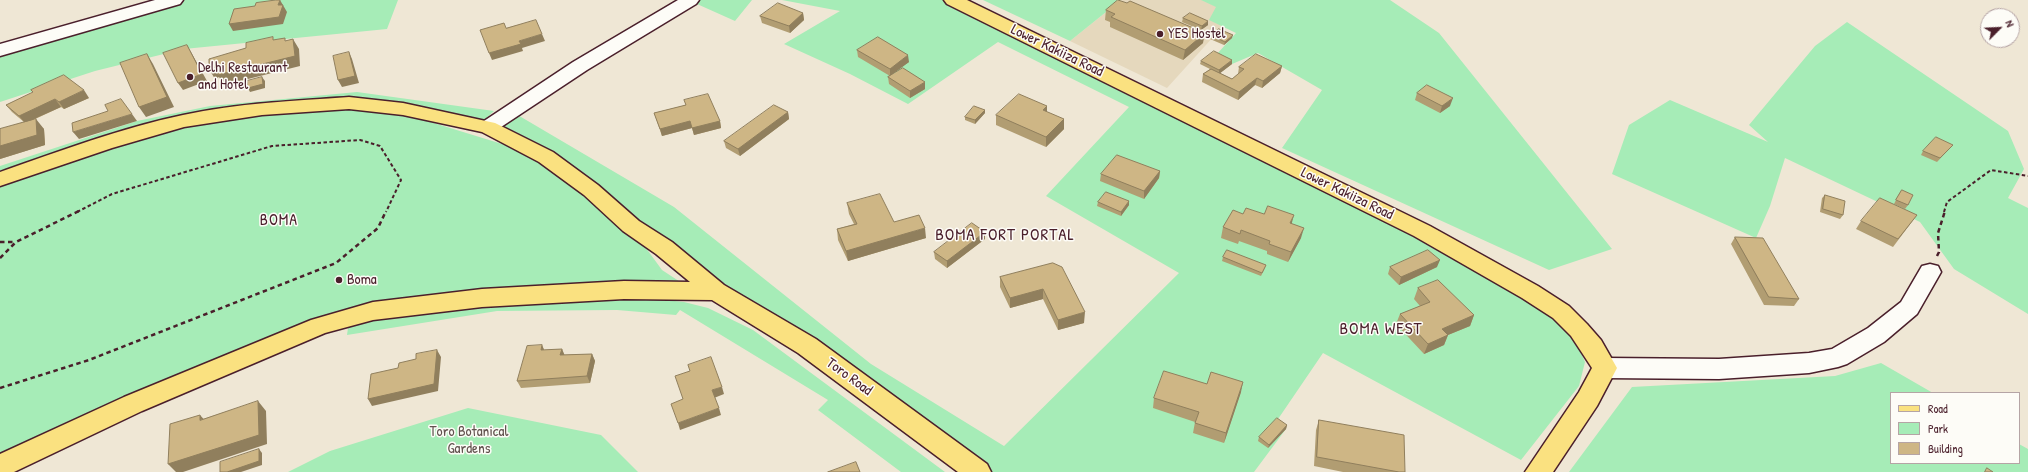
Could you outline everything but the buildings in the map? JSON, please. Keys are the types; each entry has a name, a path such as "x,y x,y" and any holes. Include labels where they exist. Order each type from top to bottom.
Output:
{"main road":[{"name":"Lower Kakiiza Road","path":"953,0 1422,231 1530,292 1560,312 1579,330 1605,368"},
{"name":"Toro Road","path":"0,179 105,143 184,121 262,109 349,103 403,109 488,127 546,157 591,190 631,226 664,248 716,291 808,346 978,472"},
{"path":"0,466 134,404 319,326 373,311 482,298 624,290 716,291"},
{"path":"1538,472 1588,399 1605,368"}],"street":[{"path":"0,50 174,0"},
{"path":"488,127 580,66 690,0"},
{"path":"1605,368 1718,369 1809,363 1838,357 1876,335 1909,308 1930,272"}],"path":[{"path":"0,258 16,242 112,194 272,146 360,140 380,146 401,180 378,228 336,262 89,360 0,388"},
{"path":"1930,272 1939,252 1938,233 1947,202 1991,170 2028,176"},
{"path":"0,242 16,242"}],"shaded area":[{"path":"1121,0 1202,0 1234,14 1167,88 1070,41"}],"green space":[{"path":"156,0 398,0 387,29 184,49 95,71 0,102 0,57 45,44 45,32"},
{"path":"683,0 752,0 735,21 697,4"},
{"path":"782,0 944,0 1416,232 1549,312 1572,333 1585,362 1579,386 1521,460 1323,353 1276,422 1286,429 1254,472 984,472 708,289 553,152 527,138 494,128 516,114 674,207 871,364 1004,446 1179,273 1046,196 1129,107 998,42 908,104 850,74 784,44 840,11"},
{"path":"983,0 1121,0 1070,41"},
{"path":"1201,0 1390,0 1439,33 1612,249 1549,270 1282,148 1322,90 1258,53 1232,64 1217,54 1236,33 1209,20 1216,7"},
{"path":"1847,22 2008,131 2024,169 2008,198 2028,208 2028,314 1954,269 1920,222 1785,158 1770,206 1756,238 1612,174 1629,125 1670,100 1768,142 1749,125 1815,46"},
{"path":"357,92 494,111 483,121 355,102 181,118 0,176 0,166 137,121 210,106"},
{"name":"Boma","path":"345,107 398,112 538,155 635,233 662,270 694,291 373,311 0,466 0,184 188,123 262,113"},
{"path":"620,295 684,302 708,308 753,330 945,472 901,472 818,410 828,400 680,310 676,315 617,310 497,311 347,335 349,321 372,316"},
{"path":"1881,363 1931,392 1890,392 1890,464 2020,464 2020,445 2028,449 2028,472 1569,472 1632,387 1835,376"},
{"name":"Toro Botanical Gardens","path":"468,408 601,435 638,472 288,472 330,451"}],"place":[{"name":"YES Hostel","path":"1160,34"},
{"name":"Delhi Restaurant and Hotel","path":"190,77"},
{"name":"Boma","path":"339,280"}],"district":[{"name":"BOMA","path":"279,221"},
{"name":"BOMA FORT PORTAL","path":"1005,235"},
{"name":"BOMA WEST","path":"1381,329"}]}
